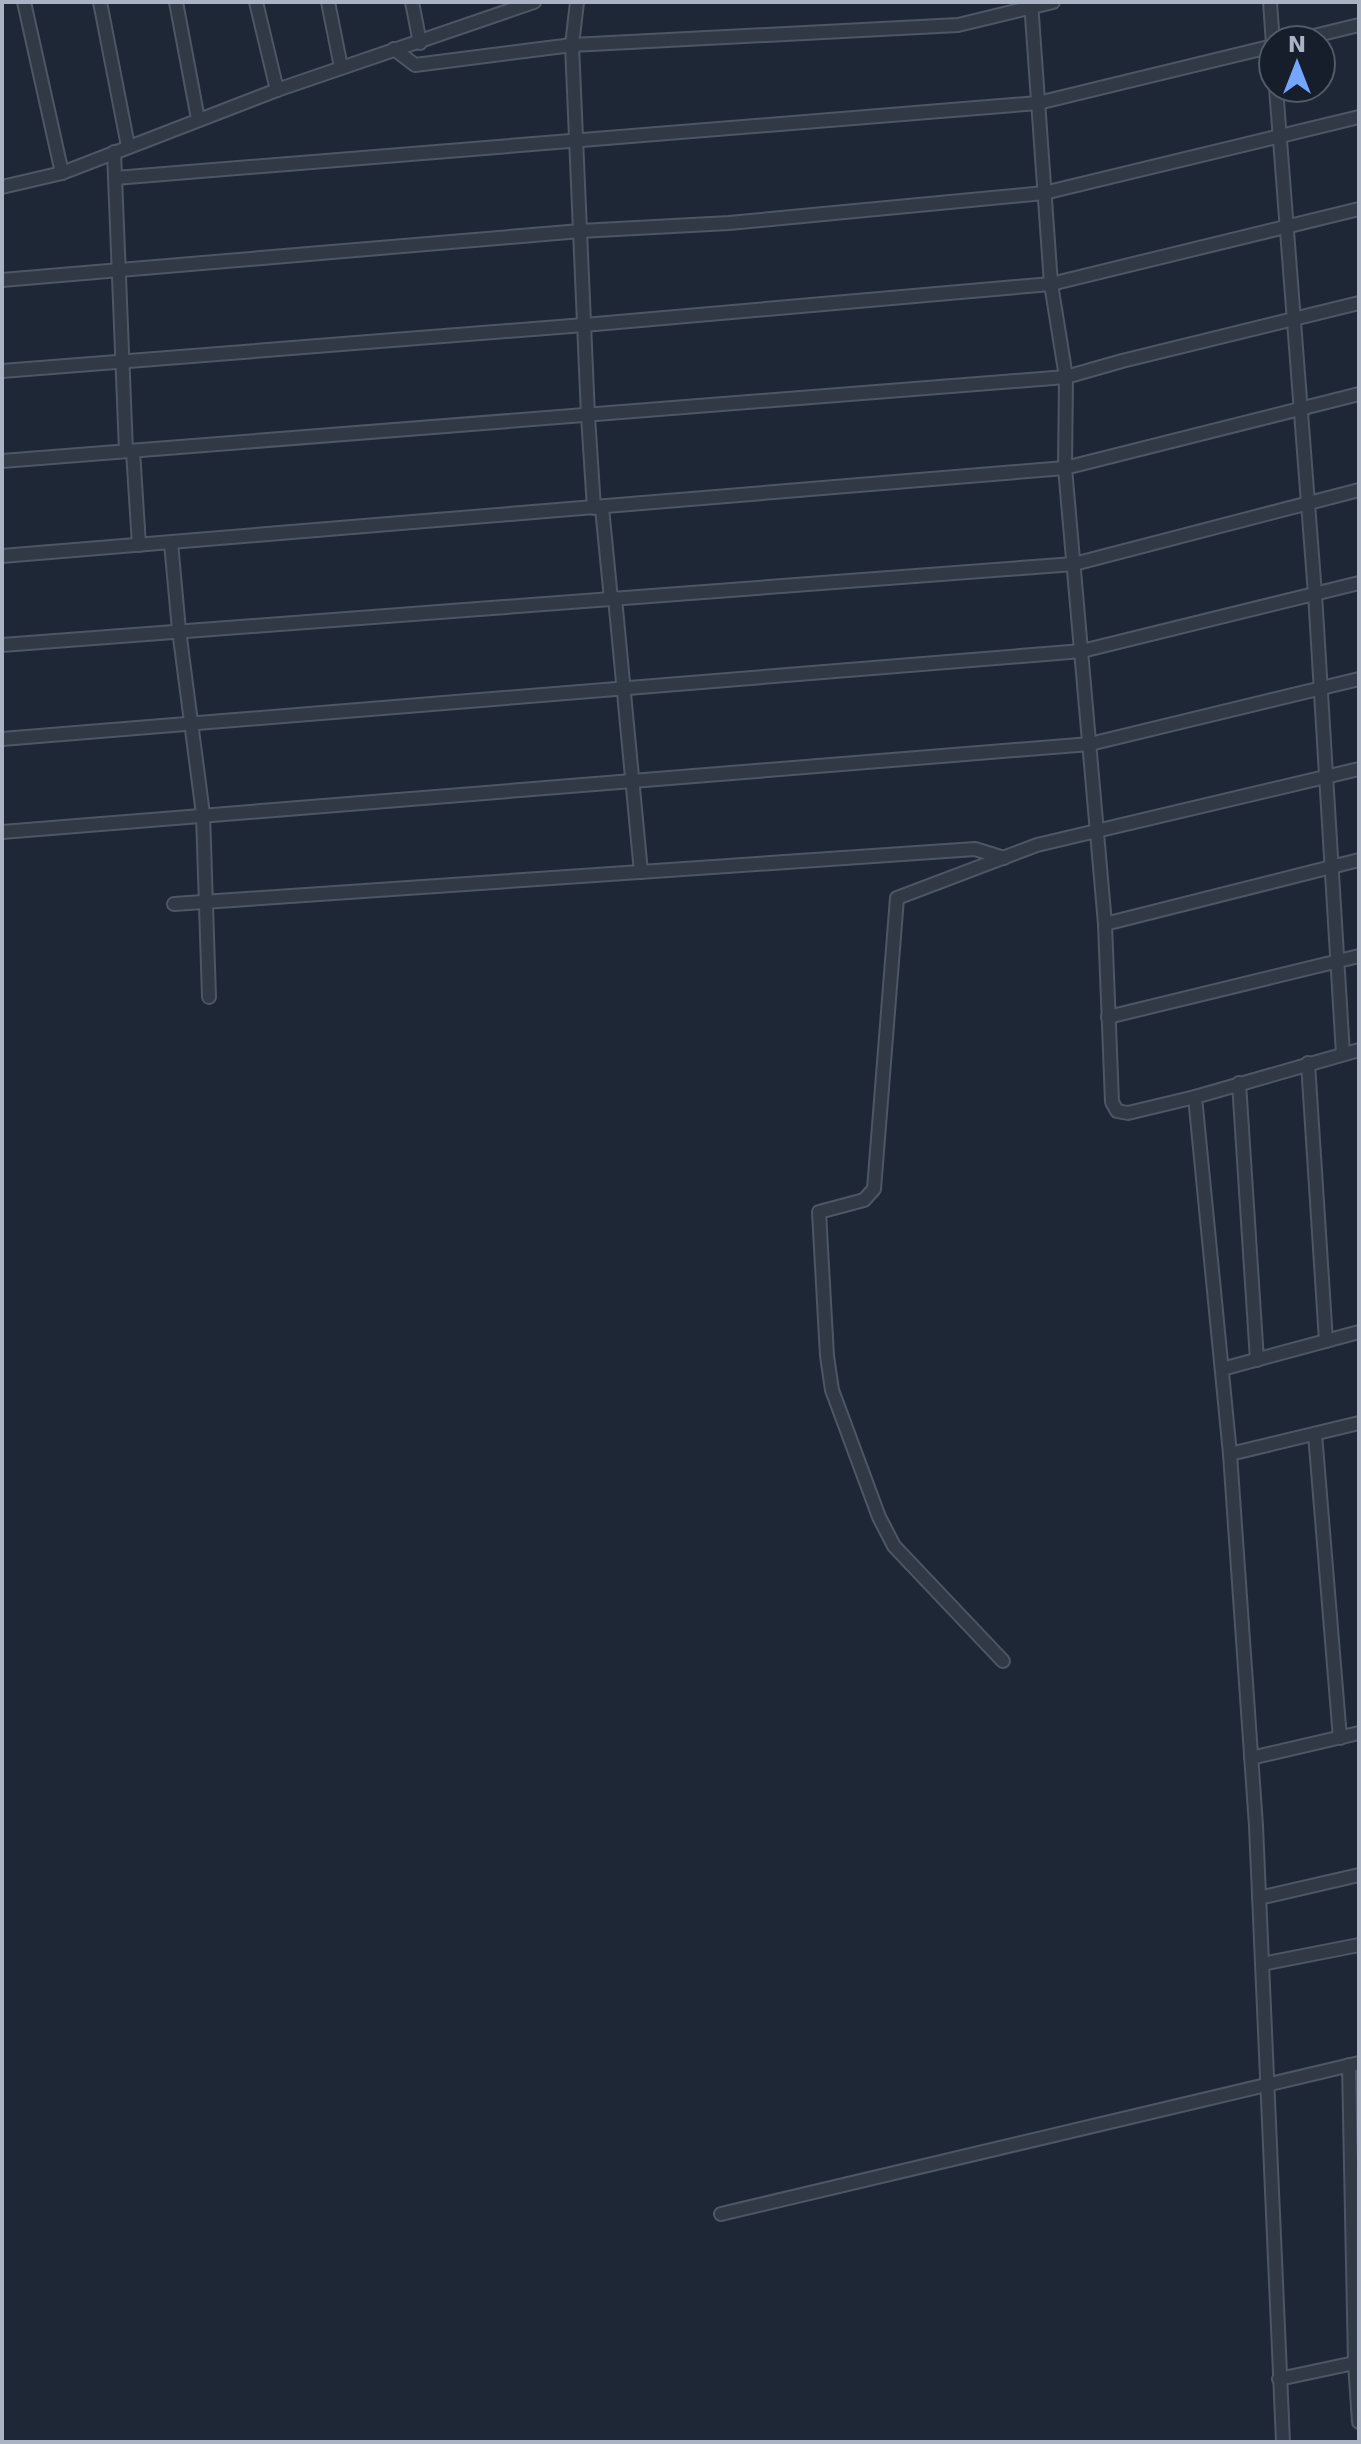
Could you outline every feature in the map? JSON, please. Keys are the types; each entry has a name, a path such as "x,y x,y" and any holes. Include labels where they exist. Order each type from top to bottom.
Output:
{"street":[{"path":"24,2 62,173"},
{"path":"100,2 128,146"},
{"path":"176,2 198,119"},
{"path":"256,2 277,90"},
{"path":"328,2 341,67"},
{"path":"412,2 420,43"},
{"path":"486,2 489,17"},
{"path":"2,187 62,173 277,90 534,2"},
{"path":"577,2 572,45 588,416 624,689 641,872"},
{"path":"394,49 415,65 572,45 958,25 1031,4 1053,2"},
{"path":"1270,2 1272,24"},
{"path":"1031,4 1051,284 1066,377 1065,468 1105,924 1112,1102 1117,1111 1128,1113 1359,1050"},
{"path":"1337,30 1359,25"},
{"path":"115,178 576,138 1038,103 1257,49"},
{"path":"1277,104 1315,594 1343,1054"},
{"path":"2,280 580,231 729,223 1044,193 1359,117"},
{"path":"114,152 129,451 139,545"},
{"path":"2,371 1051,284 1359,209"},
{"path":"2,461 1066,377 1359,303"},
{"path":"2,556 1065,468 1359,394"},
{"path":"2,645 1074,564 1359,490"},
{"path":"171,543 203,814 209,997"},
{"path":"2,739 1082,651 1359,583"},
{"path":"2,832 1090,744 1359,679"},
{"path":"1003,1661 894,1546 879,1517 844,1427 832,1390 827,1356 819,1212 864,1200 874,1189 897,898 1037,845 1359,769"},
{"path":"174,904 975,849 1004,858"},
{"path":"1105,924 1359,860"},
{"path":"1108,1017 1359,956"},
{"path":"1308,1063 1326,1341"},
{"path":"1239,1083 1257,1360"},
{"path":"1195,1097 1230,1454 1251,1758 1283,2442"},
{"path":"1222,1369 1359,1332"},
{"path":"1230,1454 1359,1423"},
{"path":"1315,1434 1340,1738"},
{"path":"1251,1758 1359,1733"},
{"path":"1259,1898 1359,1875"},
{"path":"1262,1964 1359,1945"},
{"path":"721,2214 1354,2064 1359,2422"},
{"path":"1279,2379 1357,2362"}]}
